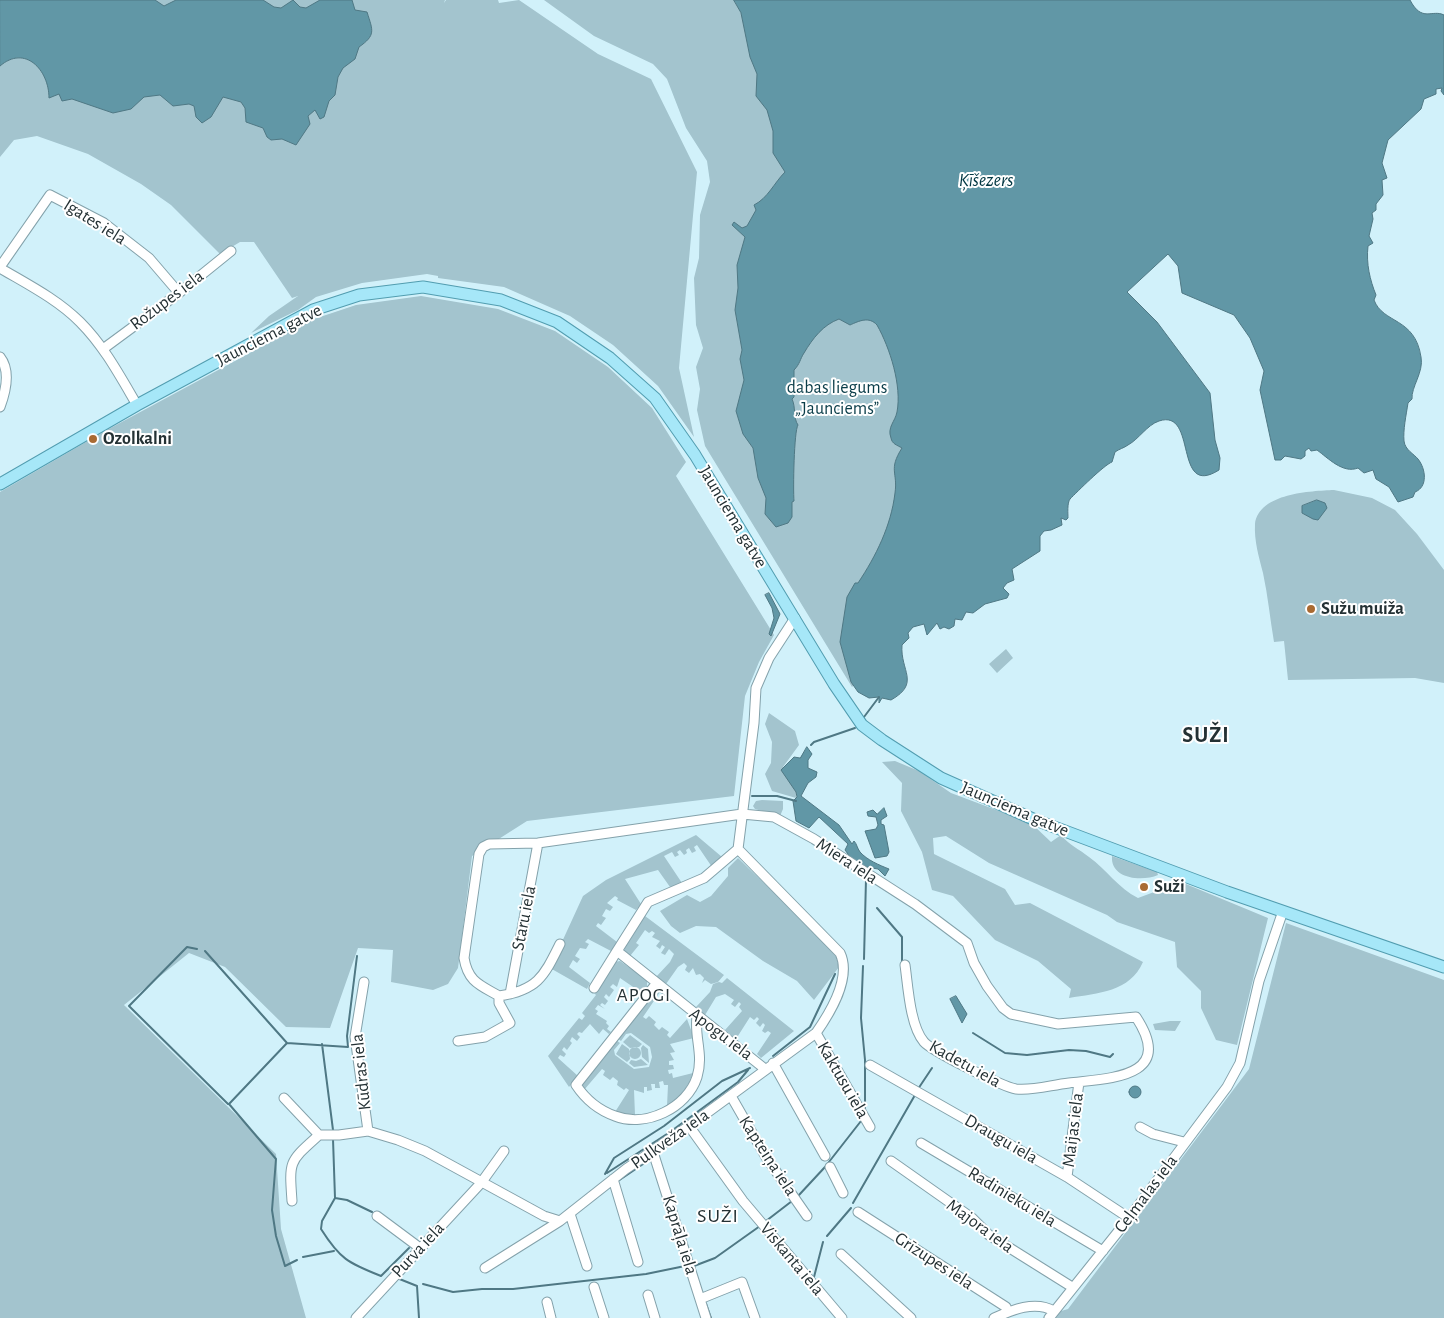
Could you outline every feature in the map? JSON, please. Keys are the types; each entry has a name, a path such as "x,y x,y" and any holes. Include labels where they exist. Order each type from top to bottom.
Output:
{"main road":[{"name":"Jaunciema gatve","path":"0,484 137,404 313,310 359,295 423,287 501,300 557,322 610,358 654,398 695,455 794,618 862,724 927,771 1033,819 1283,911 1444,966"}],"street":[{"name":"Igates iela","path":"0,268 50,195 104,223 149,258 179,293"},
{"name":"Rožupes iela","path":"104,348 179,293 230,251"},
{"path":"0,268 58,303 80,322 104,348 137,404"},
{"path":"0,357 6,364 7,391 0,407"},
{"path":"594,988 648,902 704,878 738,849 754,723 756,688 769,658 794,618"},
{"name":"Miera iela","path":"499,996 476,983 466,972 464,958 479,854 483,847 489,844 538,843 742,814 774,816 814,839 915,904 967,943 974,963 987,986 1003,1008 1011,1014 1058,1024 1136,1017 1147,1037"},
{"name":"Staru iela","path":"510,994 538,843"},
{"name":"Pulkveža iela","path":"486,1268 570,1214 613,1179 731,1096 816,1033 829,1015 838,994 845,962 840,953 738,849"},
{"name":"Ceļmalas iela","path":"1051,1315 1129,1218 1184,1142 1227,1088 1239,1066 1259,981 1283,911"},
{"path":"458,1041 485,1037 510,1023 500,1003 499,996 510,994 539,981 560,944"},
{"name":"Apogu iela","path":"616,951 697,1016 769,1066"},
{"name":"Kadetu iela","path":"905,965 916,1028 925,1043 1006,1087 1027,1089 1079,1082 1137,1070 1144,1063 1148,1048 1147,1037"},
{"name":"Kūdras iela","path":"364,982 357,1015 355,1037 368,1131"},
{"path":"656,984 576,1086 597,1108 616,1117 648,1118 670,1110 687,1094 696,1079 700,1056 696,1026 697,1016"},
{"name":"Kaktusu iela","path":"816,1033 870,1127"},
{"name":"Draugu iela","path":"870,1065 1067,1177 1129,1218"},
{"path":"769,1066 825,1156"},
{"name":"Maijas iela","path":"1067,1177 1079,1082"},
{"name":"Kapteiņa iela","path":"731,1096 766,1157 807,1216"},
{"path":"284,1098 319,1135"},
{"name":"Viskanta iela","path":"689,1126 743,1201 842,1318"},
{"path":"1140,1127 1152,1134 1184,1142"},
{"path":"292,1201 290,1169 293,1158 319,1135 340,1135 368,1131 425,1152 544,1216 560,1221"},
{"name":"Radinieku iela","path":"921,1143 1103,1251"},
{"name":"Purva iela","path":"356,1318 481,1183 504,1151"},
{"name":"Kaprāļa iela","path":"653,1152 671,1202 706,1318"},
{"name":"Majora iela","path":"891,1161 972,1218 988,1235 1072,1288"},
{"path":"830,1167 843,1193"},
{"path":"613,1179 638,1262"},
{"name":"Grīzupes iela","path":"858,1212 1006,1307 1008,1312"},
{"path":"570,1214 588,1266"},
{"path":"376,1216 420,1248"},
{"path":"841,1254 911,1318"},
{"path":"700,1299 742,1282 755,1318"},
{"path":"594,1287 604,1318"},
{"path":"648,1295 655,1318"},
{"path":"547,1302 551,1318"},
{"path":"994,1318 1030,1306 1041,1306 1051,1315"}],"green space":[{"path":"0,0 445,0 444,3 446,0 498,0 499,3 519,0 598,54 651,79 697,172 679,368 694,437 658,386 613,345 570,316 504,287 438,278 438,276 427,274 362,283 316,297 298,310 251,333 269,316 298,296 292,298 254,242 240,242 220,254 171,205 141,184 88,154 37,136 14,140 0,157"},
{"name":"dabas liegums „Jaunciems”","path":"544,0 806,0 947,299 871,667 852,687 705,446 697,410 700,389 696,367 703,348 696,325 694,278 699,258 700,215 710,182 707,161 686,128 667,79 653,64 594,36"},
{"path":"421,296 498,309 555,331 608,367 652,408 686,462 676,476 774,635 759,662 745,696 734,796 527,821 472,856 458,968 448,984 433,990 391,982 393,950 358,948 330,1028 286,1027 225,967 189,953 124,1005 276,1154 281,1229 306,1318 0,1318 0,492 105,431 311,320 356,305"},
{"path":"1334,490 1372,498 1395,510 1417,534 1444,570 1444,683 1415,678 1288,680 1284,641 1274,642 1265,582 1256,543 1255,524 1259,514 1266,506 1276,500 1300,493"},
{"path":"1006,649 1013,658 997,673 989,664"},
{"path":"769,713 795,731 799,745 783,767 796,792 796,798 772,791 765,774 771,763 772,742 765,724"},
{"path":"895,761 919,771 951,793 1031,823 1051,842 1061,835 1095,862 1124,889 1138,898 1181,882 1268,918 1237,1045 1216,1040 1201,1008 1201,991 1177,967 1175,942 1117,922 1107,915 989,863 946,836 933,838 934,854 1005,889 1015,905 1030,903 1143,962 1130,980 1122,985 1102,992 1069,998 1071,989 1038,961 995,940 953,896 932,890 922,852 901,811 902,783 882,762"},
{"path":"756,801 783,801 783,809 780,816 755,809 753,806"},
{"path":"696,835 722,857 712,867 697,845 694,847 696,851 692,853 689,848 684,855 680,850 677,852 679,855 675,857 672,852 664,856 682,883 670,887 658,870 625,879 641,904 636,910 617,900 618,898 615,896 607,903 613,907 610,911 606,909 602,916 606,918 601,925 598,923 596,926 617,942 611,951 588,939 585,942 589,944 586,949 580,948 575,956 580,959 577,963 573,960 569,967 590,983 587,989 550,968 583,896 606,880"},
{"path":"1112,856 1157,872 1158,875 1144,878 1128,877 1116,870"},
{"path":"738,858 834,951 839,967 814,1000 797,981 763,961 716,927 696,926 680,933 671,926 660,911 687,895 700,902 711,896 728,876 728,868"},
{"path":"645,916 724,975 718,982 711,984 705,980 702,983 704,978 700,974 696,975 693,968 689,973 685,970 687,966 684,963 678,967 666,984 656,977 670,962 674,954 669,949 665,955 661,953 665,947 662,945 660,949 656,946 660,941 652,937 655,933 652,931 649,933 645,930 636,943 639,945 630,956 624,952 625,943 630,940 642,917"},
{"path":"1286,923 1444,980 1444,1318 1043,1318 1044,1316 1068,1309 1249,1069"},
{"path":"620,961 647,980 647,987 642,993 620,978 617,987 613,984 610,987 614,990 609,997 606,994 604,997 608,1001 605,1005 602,1003 600,1005 605,1009 598,1005 595,1009 598,1011 596,1014 607,1021 606,1023 609,1026 607,1029 611,1032 609,1034 603,1029 599,1034 590,1024 582,1033 579,1032 577,1034 580,1037 577,1041 572,1037 570,1041 572,1043 567,1050 564,1047 562,1050 566,1054 564,1057 560,1055 558,1058 578,1076 569,1087 548,1056 579,1018 582,1020 585,1016 582,1013 596,995 594,993 614,962"},
{"path":"727,978 794,1031 761,1058 757,1054 771,1033 762,1031 765,1025 763,1023 760,1027 756,1023 759,1019 757,1017 754,1020 750,1017 736,1039 725,1030 742,1011 739,1007 741,1004 739,1002 735,1007 731,1004 734,1000 725,994 716,997 705,1015 696,1007 710,992 713,984 722,983"},
{"path":"656,989 660,992 643,1017 646,1019 649,1016 656,1022 654,1025 659,1030 662,1027 669,1032 667,1035 670,1038 687,1019 694,1038 670,1044 675,1052 670,1053 674,1060 669,1061 669,1065 673,1065 674,1069 668,1070 669,1074 672,1073 673,1078 693,1073 683,1092 667,1106 668,1085 664,1085 663,1081 659,1082 660,1088 655,1088 655,1084 651,1084 652,1090 647,1091 647,1087 644,1087 644,1093 634,1090 635,1115 615,1112 629,1090 626,1088 624,1090 617,1085 618,1081 613,1077 610,1080 603,1075 605,1071 602,1069 584,1090 581,1085 608,1053 609,1048 616,1040 620,1043 614,1050 615,1055 634,1069 649,1067 652,1057 650,1047 631,1033 626,1034 621,1041 617,1038 629,1023 633,1021"},
{"path":"1181,1021 1175,1031 1155,1030 1153,1024"},
{"path":"630,1035 642,1044 639,1047 630,1048 623,1042"},
{"path":"622,1044 629,1049 630,1059 627,1062 616,1054"},
{"path":"643,1045 648,1049 649,1063 642,1057 641,1048"},
{"path":"635,1047 641,1053 635,1059 629,1053"},
{"path":"641,1059 648,1065 634,1067 629,1063 631,1060"}],"water":[{"path":"0,0 155,0 164,6 176,0 263,0 274,7 281,8 293,0 300,7 306,8 320,0 352,0 355,10 367,12 372,32 371,36 359,47 355,59 343,68 338,77 335,95 329,101 324,117 320,119 315,110 308,116 310,124 296,145 282,139 271,140 267,137 263,128 246,122 245,108 241,102 223,97 211,117 202,123 196,117 194,106 189,104 173,106 160,95 144,97 131,109 113,113 72,99 62,101 59,94 49,98 45,78 34,63 18,58 9,60 0,66"},
{"name":"Ķīšezers","path":"734,0 1410,0 1414,7 1423,13 1444,15 1444,95 1441,91 1442,88 1436,89 1436,94 1424,99 1421,109 1388,140 1382,163 1387,178 1382,180 1383,195 1376,204 1376,210 1372,213 1373,219 1369,236 1373,243 1368,246 1369,272 1376,295 1374,300 1378,308 1406,328 1412,335 1418,344 1421,357 1421,368 1413,389 1412,399 1408,403 1404,441 1406,447 1418,459 1423,468 1424,482 1422,486 1415,492 1413,497 1398,502 1389,487 1376,479 1373,470 1364,473 1358,468 1347,469 1341,467 1317,450 1311,451 1309,448 1301,459 1285,456 1281,460 1275,460 1260,390 1264,371 1250,338 1234,315 1182,293 1178,266 1168,254 1127,292 1157,322 1210,393 1215,440 1220,458 1219,470 1205,476 1196,473 1190,464 1178,427 1171,421 1155,423 1132,442 1115,452 1112,462 1097,473 1070,499 1068,518 1066,520 1061,518 1062,525 1044,531 1040,536 1040,551 1012,569 1014,580 1007,583 1003,588 1009,594 1007,598 985,604 973,613 966,612 962,620 955,619 954,626 949,629 944,627 940,629 937,623 927,635 924,624 913,627 908,633 909,638 902,645 907,682 900,694 891,700 882,698 879,703 879,697 869,698 858,692 851,682 840,642 847,597 855,583 858,583 877,551 893,505 896,486 894,466 902,448 892,442 890,434 898,402 894,367 877,325 867,320 850,325 839,319 823,328 807,347 798,366 794,370 794,397 792,399 798,425 792,517 788,523 776,527 765,514 766,498 758,478 753,448 743,434 736,411 744,380 740,359 742,350 735,310 738,288 737,265 745,237 732,225 734,222 742,228 747,226 756,210 754,205 767,194 785,172 773,153 773,131 767,110 756,96 757,74 750,57 741,13"},
{"path":"1317,500 1325,503 1327,508 1318,520 1302,513 1302,506"},
{"path":"769,593 780,614 771,636 769,634 774,618 772,608 765,595"},
{"path":"807,747 812,754 808,760 808,768 817,772 816,777 808,783 801,796 839,825 852,844 855,842 863,855 889,869 885,876 878,869 863,865 851,858 845,850 848,844 819,817 809,828 796,821 793,801 797,797 796,792 781,770 794,757 800,758"},
{"path":"884,808 887,816 881,820 881,824 884,825 889,852 887,856 875,858 865,831 876,829 878,825 876,817 868,816 867,812 873,810 877,814"},
{"path":"956,996 967,1014 962,1023 950,999"},
{"path":"1133,1086 1137,1086 1141,1092 1137,1098 1133,1098 1129,1094 1129,1090"}],"waterway":[{"path":"864,717 879,697"},
{"path":"811,745 814,742 855,728"},
{"path":"752,796 777,796 796,801"},
{"path":"864,959 866,879"},
{"path":"877,908 902,937 902,964"},
{"path":"197,949 187,947 129,1006 228,1104"},
{"path":"205,951 287,1043"},
{"path":"297,1260 285,1266 276,1236 272,1210 276,1159 229,1104 287,1043 348,1047 347,1036 357,956"},
{"path":"863,966 861,1018 865,1060 865,1111"},
{"path":"773,1056 810,1027 835,974"},
{"path":"973,1033 1005,1053 1027,1055 1069,1050 1086,1051 1110,1057 1113,1054"},
{"path":"322,1044 333,1130"},
{"path":"605,1174 614,1158 664,1126 722,1081 750,1068"},
{"path":"918,1089 932,1068"},
{"path":"607,1173 670,1132 738,1082 748,1070"},
{"path":"853,1203 915,1095"},
{"path":"799,1195 825,1167 861,1121"},
{"path":"333,1139 335,1198 322,1221 321,1229 334,1247 346,1259 381,1276 409,1248"},
{"path":"618,1181 652,1158"},
{"path":"335,1198 347,1200 372,1212"},
{"path":"766,1221 792,1201"},
{"path":"827,1236 851,1208"},
{"path":"694,1268 694,1266 715,1258 760,1226"},
{"path":"814,1277 823,1242"},
{"path":"303,1257 334,1251"},
{"path":"423,1284 453,1292 482,1289 513,1289 646,1274 685,1266"},
{"path":"397,1278 417,1286 419,1318"},
{"path":"706,1304 711,1318"}],"place":[{"name":"Ozolkalni","path":"93,439"},
{"name":"Sužu muiža","path":"1311,609"},
{"name":"Suži","path":"1144,887"}],"district":[{"name":"SUŽI","path":"1206,735"},
{"name":"APOGI","path":"644,995"},
{"name":"SUŽI","path":"718,1216"}]}
